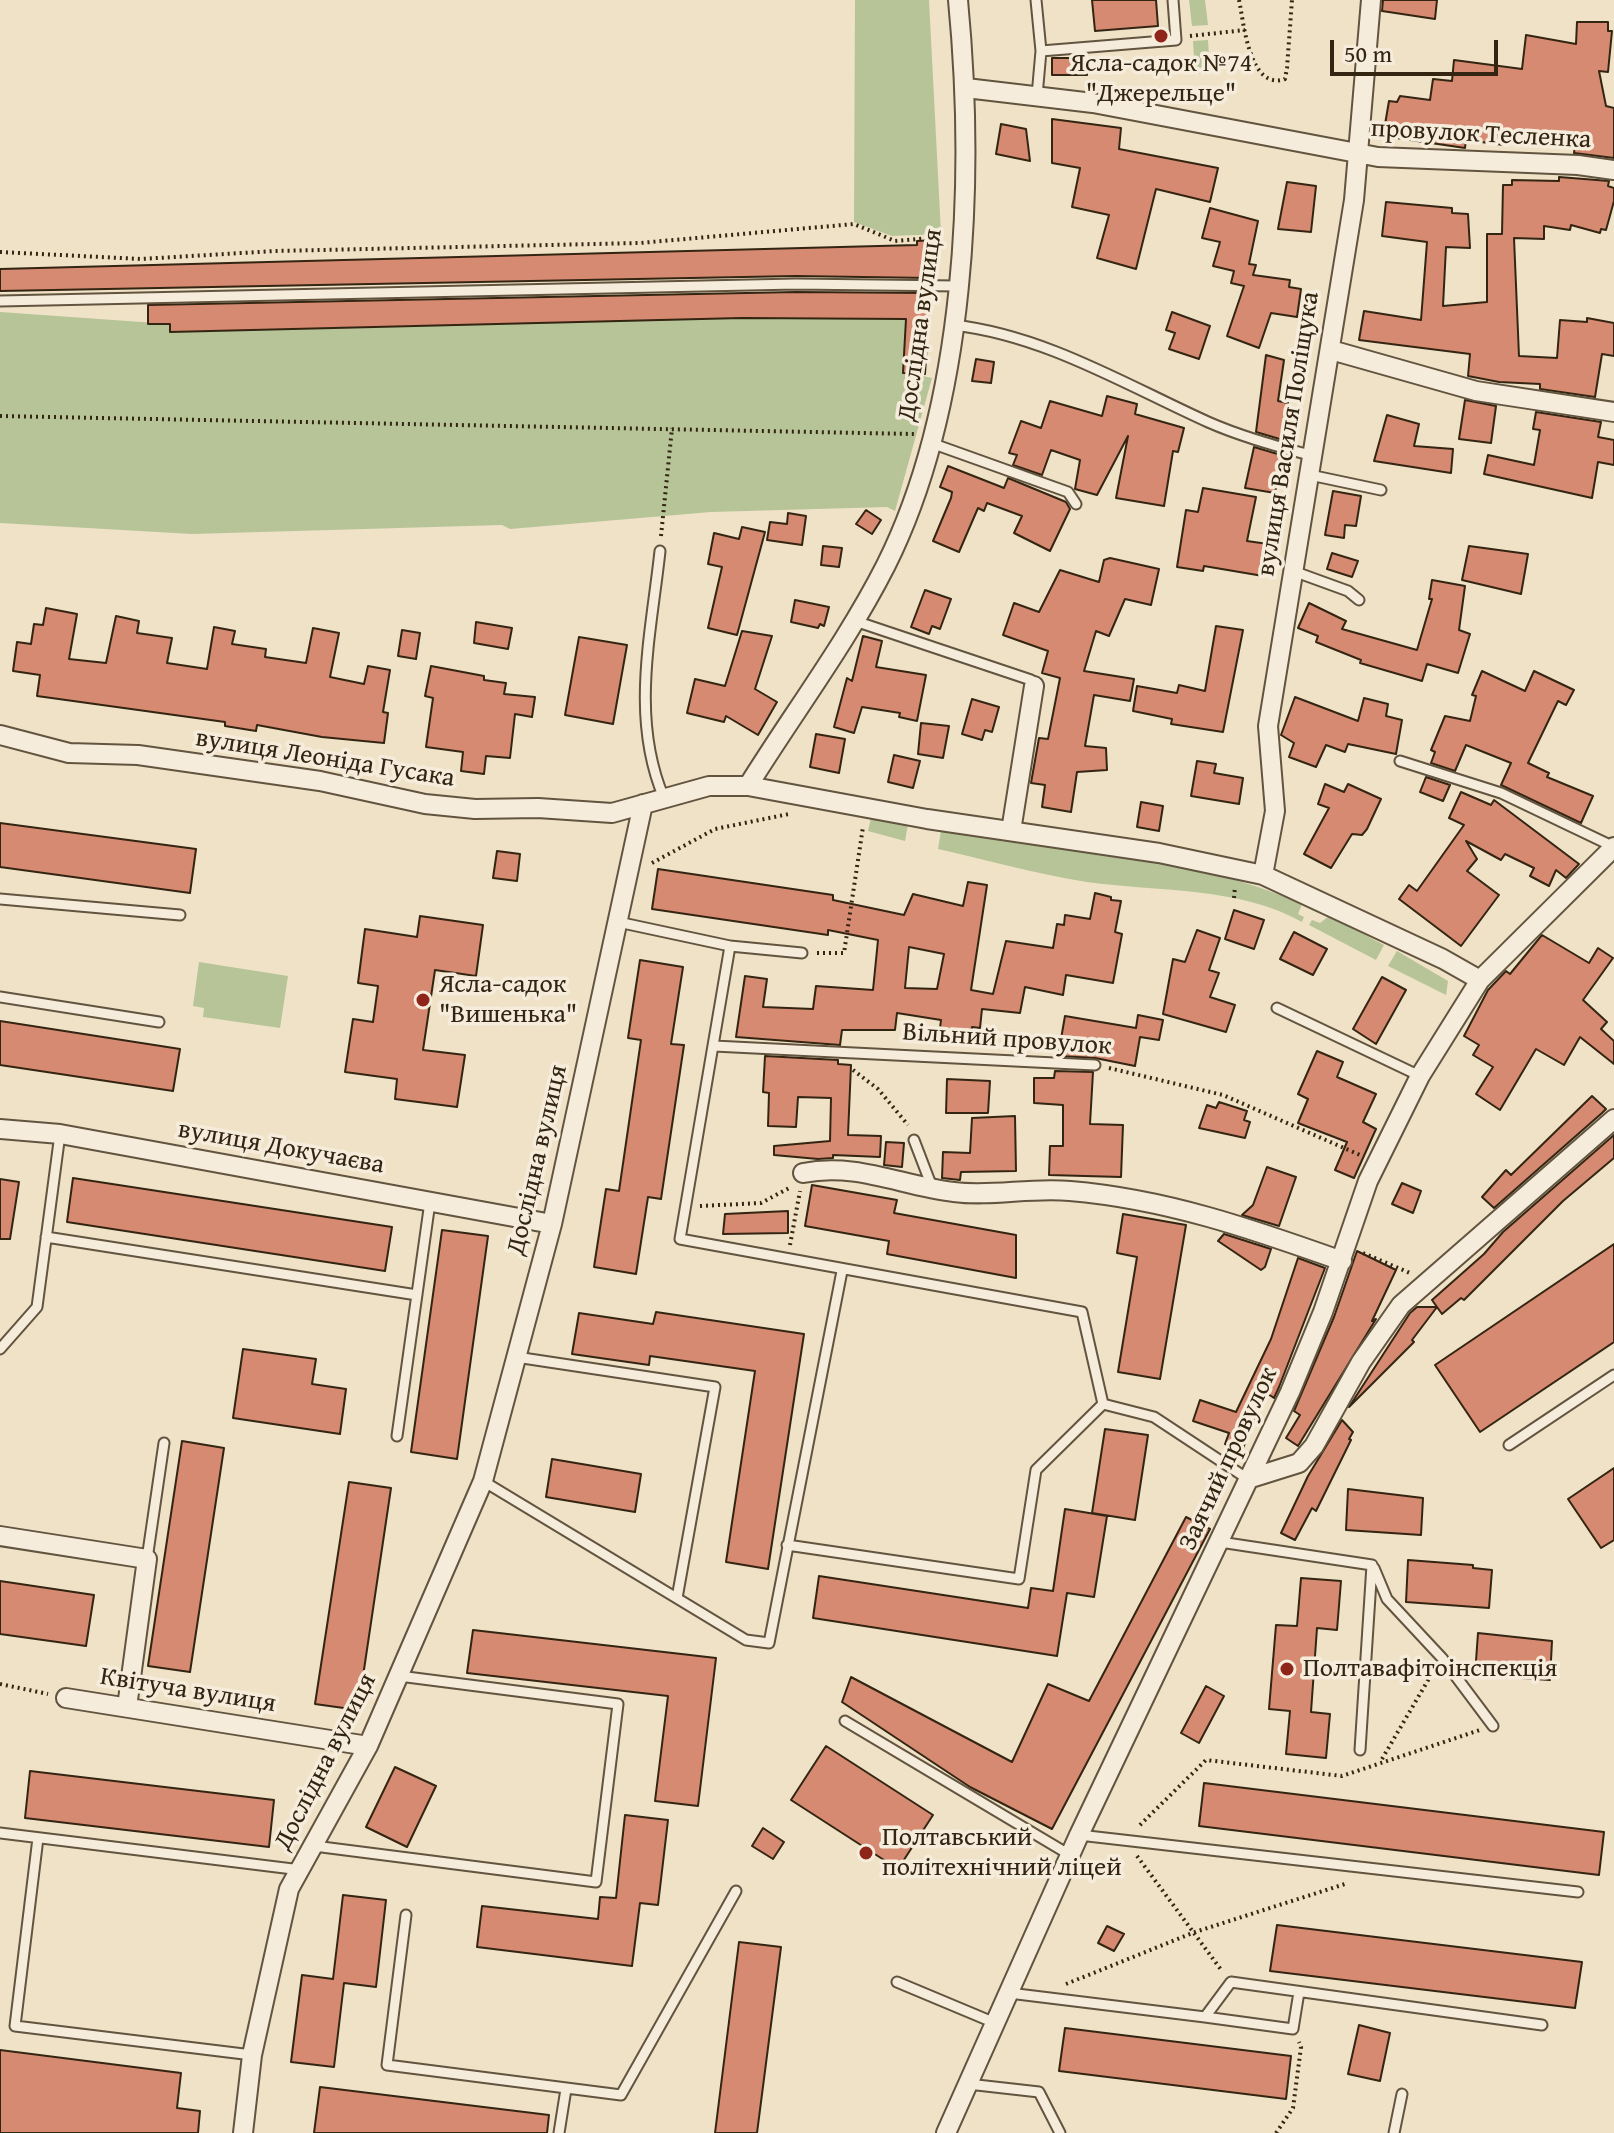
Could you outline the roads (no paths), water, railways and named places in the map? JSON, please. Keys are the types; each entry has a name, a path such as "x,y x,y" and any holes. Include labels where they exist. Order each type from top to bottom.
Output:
{"street":[{"name":"Дослідна вулиця","path":"748,786 855,621 904,525 932,439 953,325 960,236 966,88 958,0"},
{"name":"вулиця Василя Поліщука","path":"1263,875 1275,811 1267,737 1331,350 1358,155 1371,0"},
{"name":"провулок Тесленка","path":"966,88 1199,121 1340,147 1358,155 1578,165 1614,170"},
{"path":"1331,350 1476,391 1614,412"},
{"path":"1011,831 1034,686"},
{"name":"вулиця Леоніда Гусака","path":"0,735 69,753 116,752 320,781 433,806 612,813 643,804"},
{"path":"643,804 709,786 748,786 866,808 1159,853 1263,875 1443,959 1480,980"},
{"name":"Дослідна вулиця","path":"243,2133 252,2055 289,1889 368,1746 483,1481 552,1224 643,804"},
{"name":"Заячий провулок","path":"946,2133 1079,1835 1290,1392 1377,1162 1420,1076 1480,980 1614,847"},
{"path":"1248,1479 1299,1463 1314,1446 1380,1333 1401,1305 1614,1119"},
{"name":"вулиця Докучаєва","path":"0,1129 60,1134 552,1224"},
{"path":"803,1173 822,1169 872,1174 962,1193 1069,1190 1148,1200 1344,1253"},
{"path":"0,1536 147,1559 127,1707"},
{"name":"Квітуча вулиця","path":"66,1698 368,1746"}],"lane":[{"path":"1036,0 1041,51 1037,96"},
{"path":"1041,51 1176,40 1173,0"},
{"path":"0,301 796,284 957,286"},
{"path":"953,325 987,330 1033,344 1311,465 1381,490"},
{"path":"932,439 1064,490 1072,495 1076,504"},
{"path":"660,551 644,708 648,754 664,798"},
{"path":"1293,571 1348,591 1359,600"},
{"path":"855,621 992,665 1031,680 1034,686"},
{"path":"1400,761 1501,793 1614,847"},
{"path":"0,899 180,915"},
{"path":"618,922 730,946 802,953"},
{"path":"730,946 680,1239 842,1271 1082,1312 1103,1404"},
{"path":"0,997 159,1022"},
{"path":"1277,1008 1420,1076"},
{"name":"Вільний провулок","path":"714,1046 1095,1065"},
{"path":"0,1349 37,1307 60,1134"},
{"path":"914,1140 932,1187"},
{"path":"397,1436 430,1202"},
{"path":"46,1237 417,1295"},
{"path":"483,1481 746,1640 769,1643 842,1271"},
{"path":"516,1357 715,1387 677,1598"},
{"path":"1509,1445 1614,1375"},
{"path":"1103,1404 1154,1417 1248,1479"},
{"path":"787,1545 1019,1579 1036,1470 1103,1404"},
{"path":"147,1559 164,1443"},
{"path":"1220,1542 1372,1565"},
{"path":"1372,1565 1387,1599 1442,1658 1493,1726"},
{"path":"1360,1750 1372,1565"},
{"path":"314,1846 596,1882 618,1704 399,1676"},
{"path":"845,1721 1070,1855"},
{"path":"0,1833 301,1870"},
{"path":"1079,1835 1578,1892"},
{"path":"38,1838 15,2026 252,2055"},
{"path":"406,1915 387,2065 621,2095 736,1891"},
{"path":"897,1982 995,2023"},
{"path":"1205,2017 1231,1982 1542,2025"},
{"path":"1009,1993 1293,2029 1299,1992"},
{"path":"968,2084 1039,2092 1060,2133"},
{"path":"559,2133 566,2089"},
{"path":"1394,2133 1402,2094"}],"place":[{"name":"Ясла-садок №74 \"Джерельце\"","path":"1161,36"},
{"name":"Ясла-садок \"Вишенька\"","path":"423,1000"},
{"name":"Полтавафітоінспекція","path":"1287,1669"},
{"name":"Полтавський політехнічний ліцей","path":"866,1853"}]}
